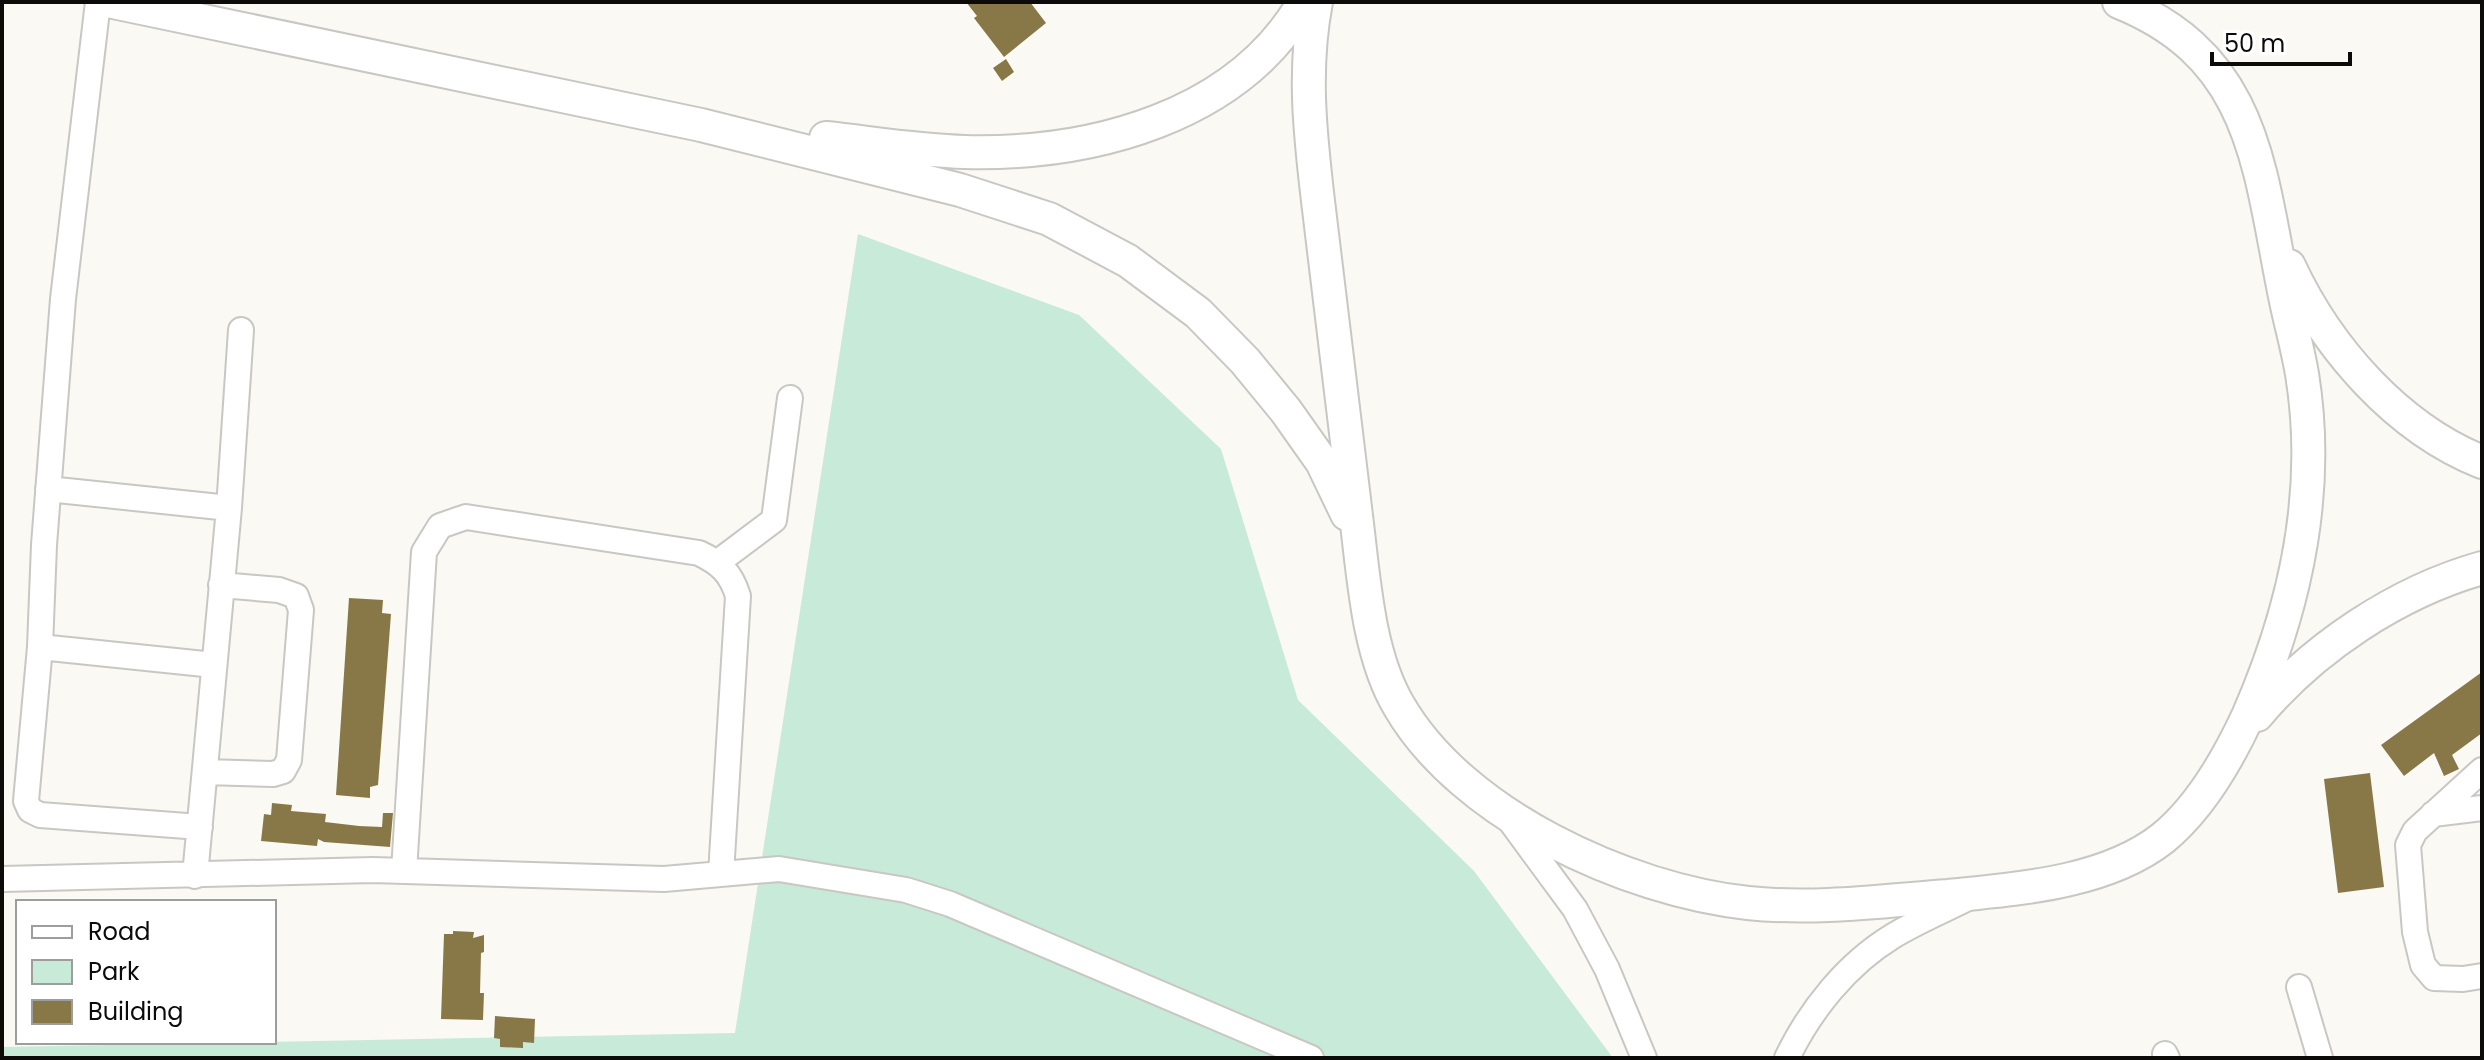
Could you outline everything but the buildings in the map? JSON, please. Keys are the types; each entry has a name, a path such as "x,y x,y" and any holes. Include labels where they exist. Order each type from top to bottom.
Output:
{"main road":[{"path":"113,2 701,125 960,190 1049,219 1128,261 1198,313 1245,361 1322,462 1344,505 1363,567"},
{"path":"701,125 964,152 1021,150 1080,143 1130,130 1200,103 1253,67 1278,40 1304,2"},
{"path":"1316,2 1308,47 1309,128 1363,567 1375,641 1384,674 1398,706 1419,736 1455,773 1501,811 1584,857 1624,873 1693,893 1745,903 1792,906 1977,893 2076,878 2111,868 2141,853 2168,834 2203,795 2237,739 2267,672 2287,616 2307,496 2303,378 2253,147 2239,108 2202,55 2177,32 2144,12 2119,2"},
{"path":"2270,227 2296,282 2344,355 2402,412 2435,437 2482,462"},
{"path":"2237,739 2277,691 2359,626 2407,598 2459,574 2482,568"}],"street":[{"path":"98,2 63,299 48,489 40,647 26,801 30,810 40,815 200,827"},
{"path":"195,876 229,508 241,330"},
{"path":"718,562 774,520 790,398"},
{"path":"48,489 229,508"},
{"path":"404,871 424,552 440,526 466,517 699,553 718,562 732,579 738,596 721,874"},
{"path":"205,772 273,774 283,771 289,760 301,610 296,596 279,590 221,585"},
{"path":"40,647 214,665"},
{"path":"2482,770 2415,831 2408,845 2415,932 2423,965 2434,978 2482,976"},
{"path":"2433,814 2482,808"},
{"path":"1501,811 1535,852 1575,909 1607,969 1644,1058"},
{"path":"2,879 404,871 664,879 779,869 906,890 936,899 1311,1058"},
{"path":"1787,1058 1823,999 1860,959 1893,935 1977,893"},
{"path":"2299,987 2320,1058"}],"green space":[{"path":"858,234 1079,315 1221,449 1298,700 1474,871 1613,1058 2,1058 2,1047 735,1033"}]}
